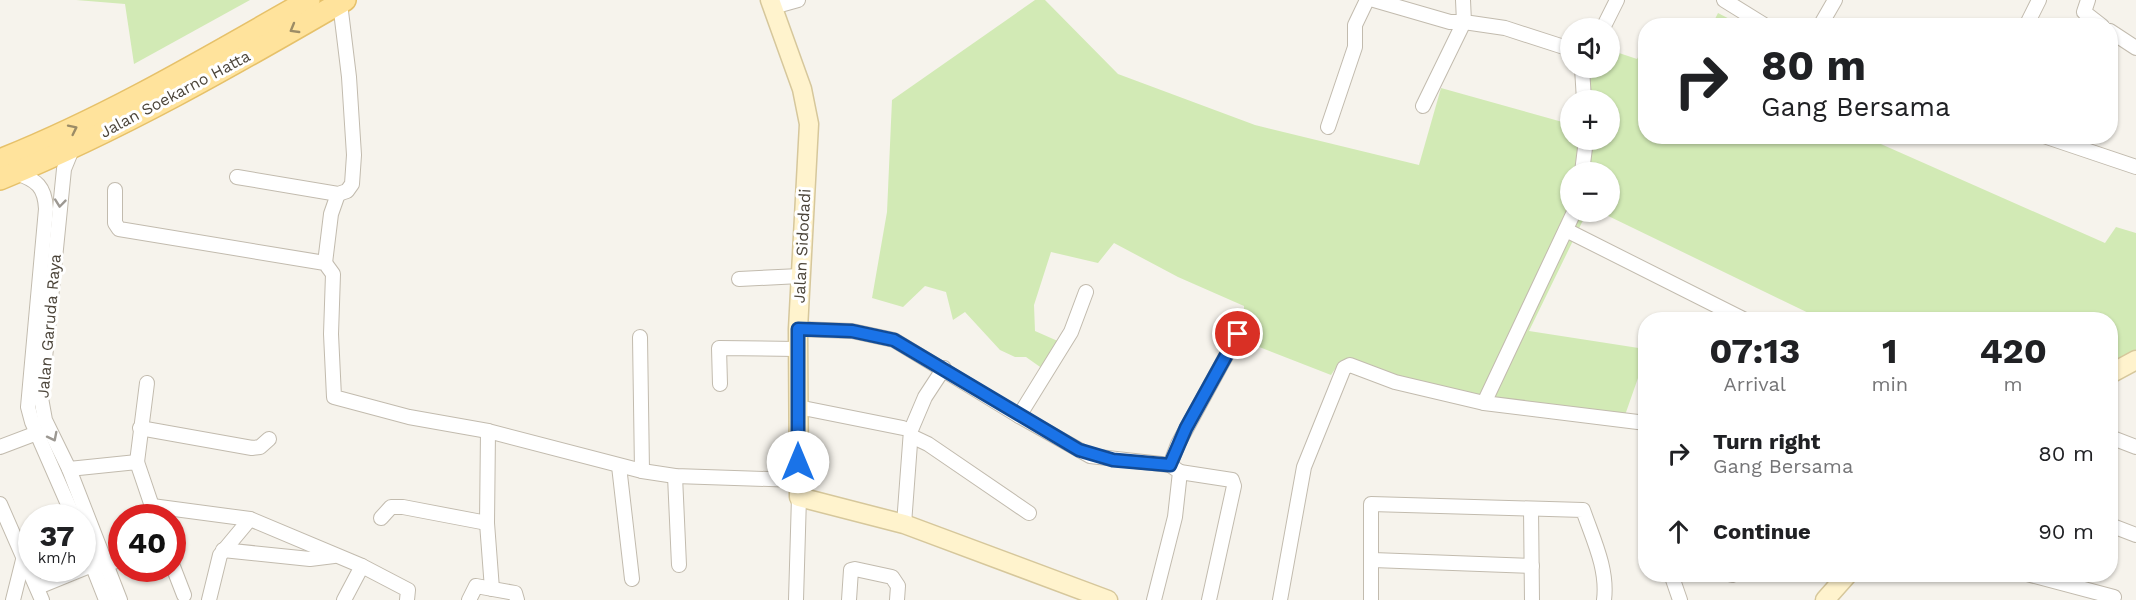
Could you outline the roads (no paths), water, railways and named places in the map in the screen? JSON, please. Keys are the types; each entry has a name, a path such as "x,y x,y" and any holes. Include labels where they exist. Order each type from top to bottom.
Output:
{"main road":[{"name":"Jalan Soekarno Hatta","path":"5,171 73,147 253,43 309,0"},
{"name":"Jalan Soekarno Hatta","path":"5,171 59,136 343,1"}],"street":[{"path":"772,4 798,0"},
{"path":"1328,127 1355,47 1355,26 1366,0"},
{"path":"1374,0 1450,22 1504,28 1560,46"},
{"path":"1423,106 1464,22 1462,0"},
{"path":"1608,18 1617,0"},
{"path":"1724,0 1753,18"},
{"path":"2030,18 2039,0"},
{"path":"2088,0 2084,12 2092,18"},
{"path":"237,177 338,194 347,191 352,184 354,155 343,1"},
{"path":"1825,18 1832,1"},
{"name":"Jalan Sidodadi","path":"772,4 802,89 809,124 797,349 798,489"},
{"path":"2118,36 2136,48"},
{"path":"2077,144 2136,167"},
{"name":"Jalan Garuda Raya","path":"73,147 64,169 41,381 45,420 69,469 106,600"},
{"name":"Jalan Garuda Raya","path":"5,171 38,182 45,196 46,222 28,407 68,504"},
{"path":"115,190 115,223 119,229 325,263"},
{"path":"338,194 331,214 325,263 333,274 331,334 334,397 409,417 488,431 642,471 798,489 904,524 1108,600"},
{"path":"1484,403 1570,222"},
{"path":"1566,230 1729,312"},
{"path":"739,279 800,276"},
{"path":"1019,416 1071,332 1086,292"},
{"path":"798,329 852,331 894,340 1090,456 1232,480 1234,486 1232,503 1209,600"},
{"path":"1154,600 1174,517 1178,444 1238,334"},
{"path":"640,336 642,471"},
{"path":"720,384 719,348 797,349"},
{"path":"2118,370 2136,360"},
{"path":"1280,600 1304,467 1344,368 1350,366 1395,382 1484,403 1638,422"},
{"path":"904,524 907,432 925,397 944,368"},
{"path":"147,383 137,462 151,504"},
{"path":"798,406 907,432 1029,513"},
{"path":"140,428 252,448 260,447 269,439"},
{"path":"488,431 487,523 492,589"},
{"path":"0,447 37,433"},
{"path":"2118,440 2136,447"},
{"path":"69,469 137,462"},
{"path":"619,466 632,579"},
{"path":"675,476 679,565"},
{"path":"796,600 798,489"},
{"path":"0,504 18,548"},
{"path":"1371,600 1373,560 1371,504 1583,510 1598,552 1605,581 1604,600"},
{"path":"381,518 391,507 403,507 487,523"},
{"path":"1531,509 1532,600"},
{"path":"186,514 250,519 362,566 408,590 407,600"},
{"path":"209,600 223,550 250,519"},
{"path":"2118,528 2136,535"},
{"path":"294,557 299,554 302,541"},
{"path":"223,550 310,559 336,555"},
{"path":"1373,560 1532,566"},
{"name":"Jalan Garuda Raya","path":"96,563 120,600"},
{"path":"40,594 108,563"},
{"path":"344,600 362,566"},
{"path":"849,600 852,570 855,569 892,578 898,586 897,600"},
{"path":"13,600 18,580"},
{"path":"179,582 184,595"},
{"path":"1674,582 1680,600"},
{"path":"1825,600 1841,582"},
{"path":"2057,582 2114,597"},
{"path":"469,600 476,586 515,593 517,600"}]}
